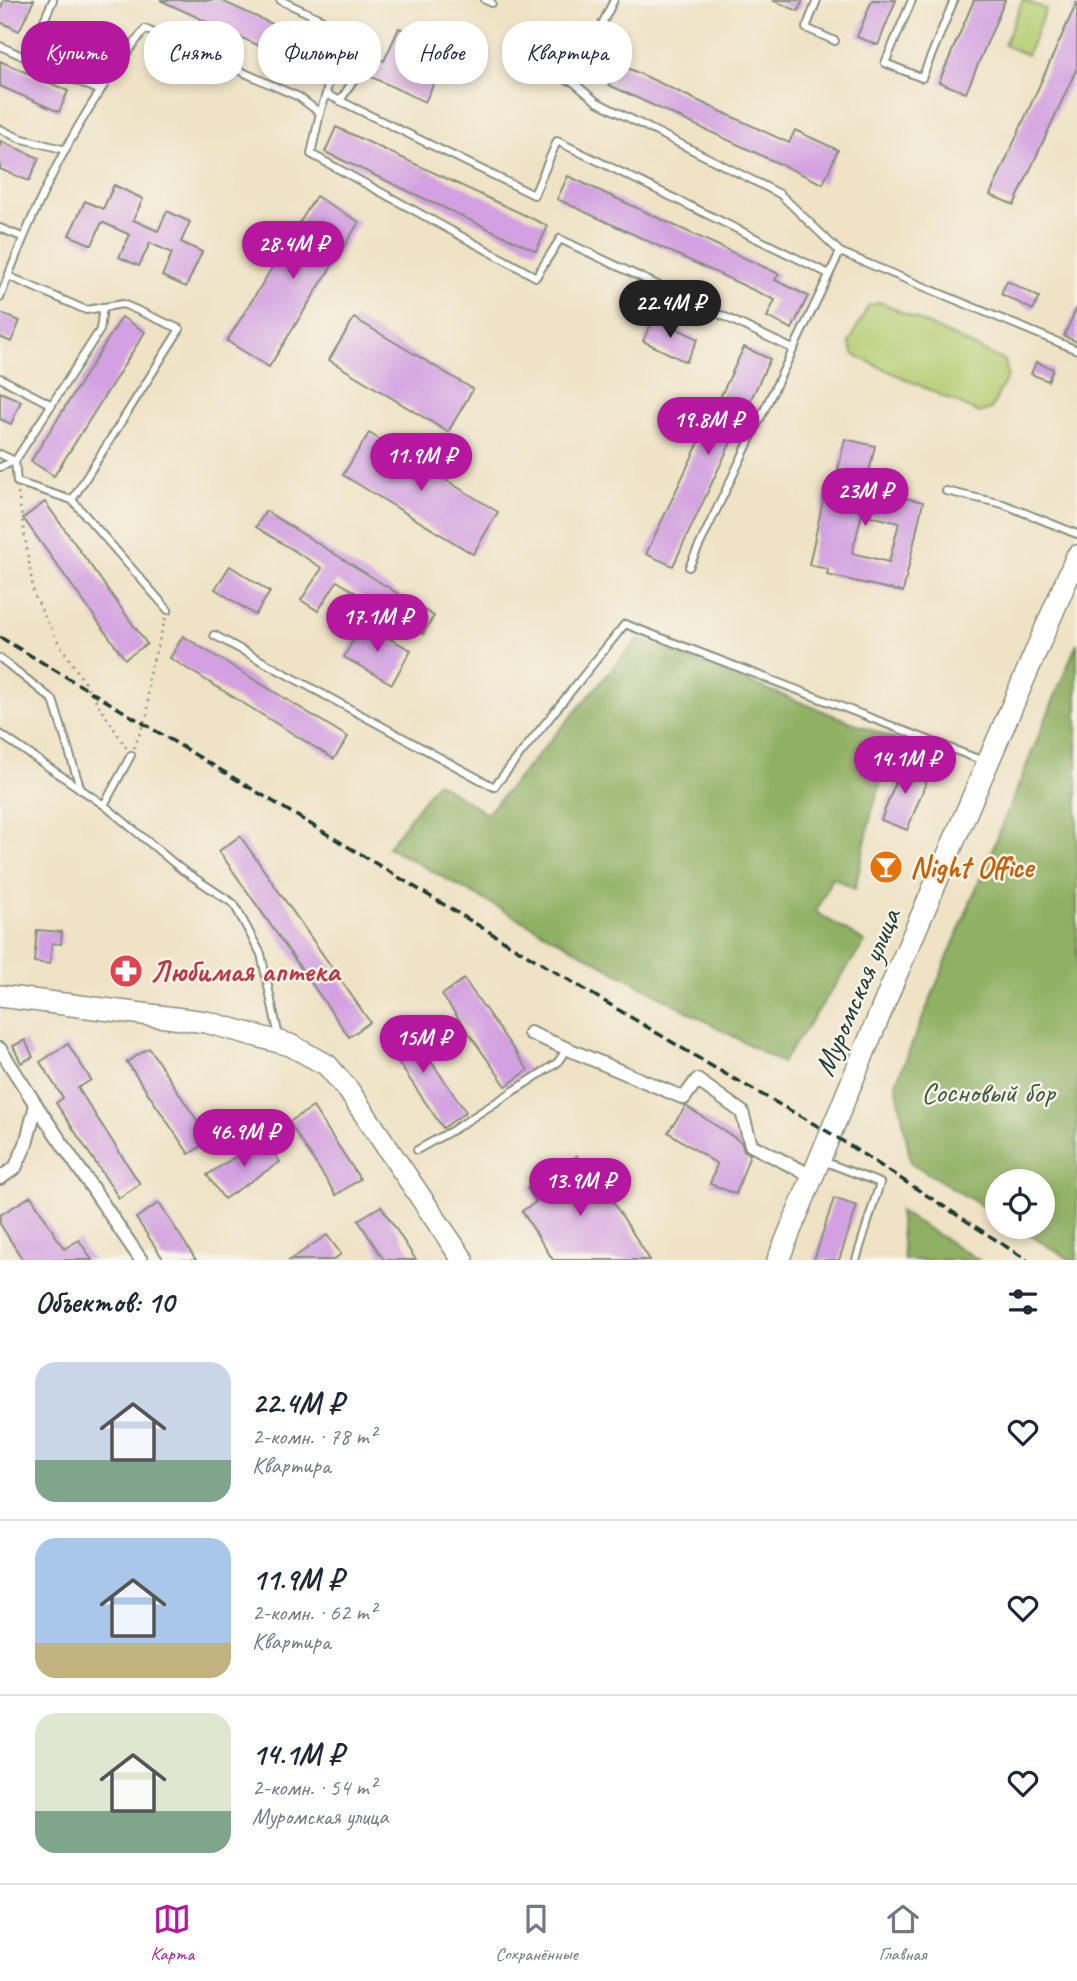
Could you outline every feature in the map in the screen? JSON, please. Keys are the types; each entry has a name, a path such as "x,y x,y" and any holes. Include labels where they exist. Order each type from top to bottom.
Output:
{"main road":[{"name":"Муромская улица","path":"778,1260 1077,556"},
{"path":"0,996 206,1022 290,1045 327,1065 349,1091 463,1260"}],"street":[{"path":"530,1033 684,1098 697,1080 742,1112 751,1145 816,1168"},
{"path":"0,1049 141,1260"},
{"path":"0,1178 15,1168 26,1144 36,1105"}],"lane":[{"path":"44,21 53,0"},
{"path":"280,0 340,28 311,154 536,276 560,239 793,349"},
{"path":"604,21 614,0"},
{"path":"817,0 806,28 835,41"},
{"path":"912,0 885,63 922,78 954,0"},
{"path":"0,299 23,237 66,150 100,91 145,29 299,97 320,113"},
{"path":"0,46 21,55"},
{"path":"85,84 100,91"},
{"path":"341,101 351,84"},
{"path":"575,84 597,102 780,194 839,252 1077,350"},
{"path":"326,94 534,195 557,141 829,274"},
{"path":"0,129 19,138 66,150"},
{"path":"0,228 23,237"},
{"path":"689,567 839,252"},
{"path":"8,276 86,310 124,304 180,329 72,500"},
{"path":"0,467 15,461 52,405 100,330 103,307"},
{"path":"0,378 52,405"},
{"path":"0,454 15,461"},
{"path":"15,461 16,482 72,500 168,610"},
{"path":"946,491 1003,504 1077,534"},
{"path":"214,635 494,787 625,624 988,763"},
{"path":"0,658 53,700 81,790"},
{"path":"0,734 104,806 181,869 234,904 261,954 281,1043"},
{"path":"104,806 131,755"},
{"path":"417,1150 557,1063 567,1049"},
{"path":"816,1168 880,1183 856,1260"}],"path":[{"path":"16,482 34,595 57,640 131,755"},
{"path":"131,755 148,712 148,678 168,610"}],"green space":[{"path":"1023,0 1046,9 1027,55 1004,45"},
{"path":"880,302 1005,361 1008,375 991,409 979,413 854,355 849,343 868,306"},
{"path":"638,639 895,739 872,811 855,889 832,877 816,912 865,942 782,1063 388,847 437,782 487,814"},
{"name":"Сосновый бор","path":"1077,643 1077,1260 1071,1260 1036,1239 1055,1239 1055,1169 985,1169 985,1208 911,1163 896,1083"},
{"path":"899,1211 979,1260 904,1260"}],"building":[{"path":"4,0 34,0 24,21 21,21 19,31 0,22 0,10"},
{"path":"160,0 220,0 266,21 258,21 258,45 244,39 244,21 205,21"},
{"path":"772,0 803,0 798,11"},
{"path":"872,0 896,0 878,45 857,37"},
{"path":"974,0 1005,0 966,93 939,82"},
{"path":"1077,2 1077,68 1014,205 990,195"},
{"path":"395,37 395,84 434,84 425,102 381,82 381,60 384,61"},
{"path":"0,61 21,70 21,84 52,84 68,91 59,112 0,86"},
{"path":"632,70 789,143 795,130 838,150 823,184 609,85 632,84"},
{"path":"336,127 548,226 536,251 325,152"},
{"path":"0,141 39,158 29,181 0,169"},
{"path":"568,176 779,274 775,280 808,296 792,329 767,317 775,300 557,199"},
{"path":"114,185 143,199 133,220 158,231 167,211 190,222 181,242 202,252 186,287 162,276 172,253 150,243 139,266 119,257 130,235 102,222 92,245 69,235 85,201 103,209"},
{"path":"316,196 359,222 269,367 227,341"},
{"path":"1007,281 1039,297 1033,310 1001,294"},
{"path":"1077,307 1077,342 1064,336"},
{"path":"0,313 20,321 11,342 0,337"},
{"path":"122,317 145,332 54,476 31,461"},
{"path":"654,317 698,339 686,362 643,341"},
{"path":"354,318 473,389 448,432 329,360"},
{"path":"744,347 770,359 673,566 646,554"},
{"path":"1036,362 1053,369 1048,381 1031,374"},
{"path":"0,392 21,401 11,424 0,419"},
{"path":"369,433 498,512 473,554 343,475"},
{"path":"845,439 875,446 865,489 923,502 903,592 827,575 828,569 809,565 826,487 847,492 852,472 838,469","holes":["862,514 899,523 889,562 852,553"]},
{"path":"45,502 147,644 125,659 23,518"},
{"path":"266,511 434,616 423,634 337,581 318,611 301,600 322,568 256,527"},
{"path":"230,566 270,592 255,615 215,589"},
{"path":"362,624 411,650 392,684 344,657"},
{"path":"183,636 348,737 334,759 170,658"},
{"path":"903,763 930,773 907,830 881,820"},
{"path":"240,836 370,1022 349,1037 219,851"},
{"path":"37,930 62,932 61,944 52,943 50,964 34,962"},
{"path":"464,979 528,1070 506,1086 442,995"},
{"path":"403,1021 466,1112 443,1128 381,1037"},
{"path":"25,1040 33,1057 21,1063 13,1046"},
{"path":"68,1044 91,1080 78,1088 140,1184 119,1198 56,1103 63,1098 40,1062"},
{"path":"149,1048 210,1140 189,1154 127,1062"},
{"path":"686,1106 741,1142 744,1150 750,1154 736,1194 710,1184 717,1164 668,1132"},
{"path":"313,1107 360,1179 336,1195 289,1122"},
{"path":"264,1138 280,1162 224,1199 207,1175"},
{"path":"577,1156 585,1170 591,1167 650,1260 553,1260 522,1211 536,1202 527,1188"},
{"path":"31,1196 64,1249 79,1240 92,1260 23,1260 0,1224 0,1215"},
{"path":"834,1198 857,1206 839,1260 814,1260"},
{"path":"159,1203 196,1260 164,1260 136,1218"},
{"path":"381,1206 416,1260 384,1260 358,1220"},
{"path":"327,1235 341,1254 333,1260 290,1260"}],"railway":[{"path":"0,637 715,1068 830,1133 1027,1260"}],"place":[{"name":"Night Office","path":"886,867"},
{"name":"Любимая аптека","path":"126,971"}]}
